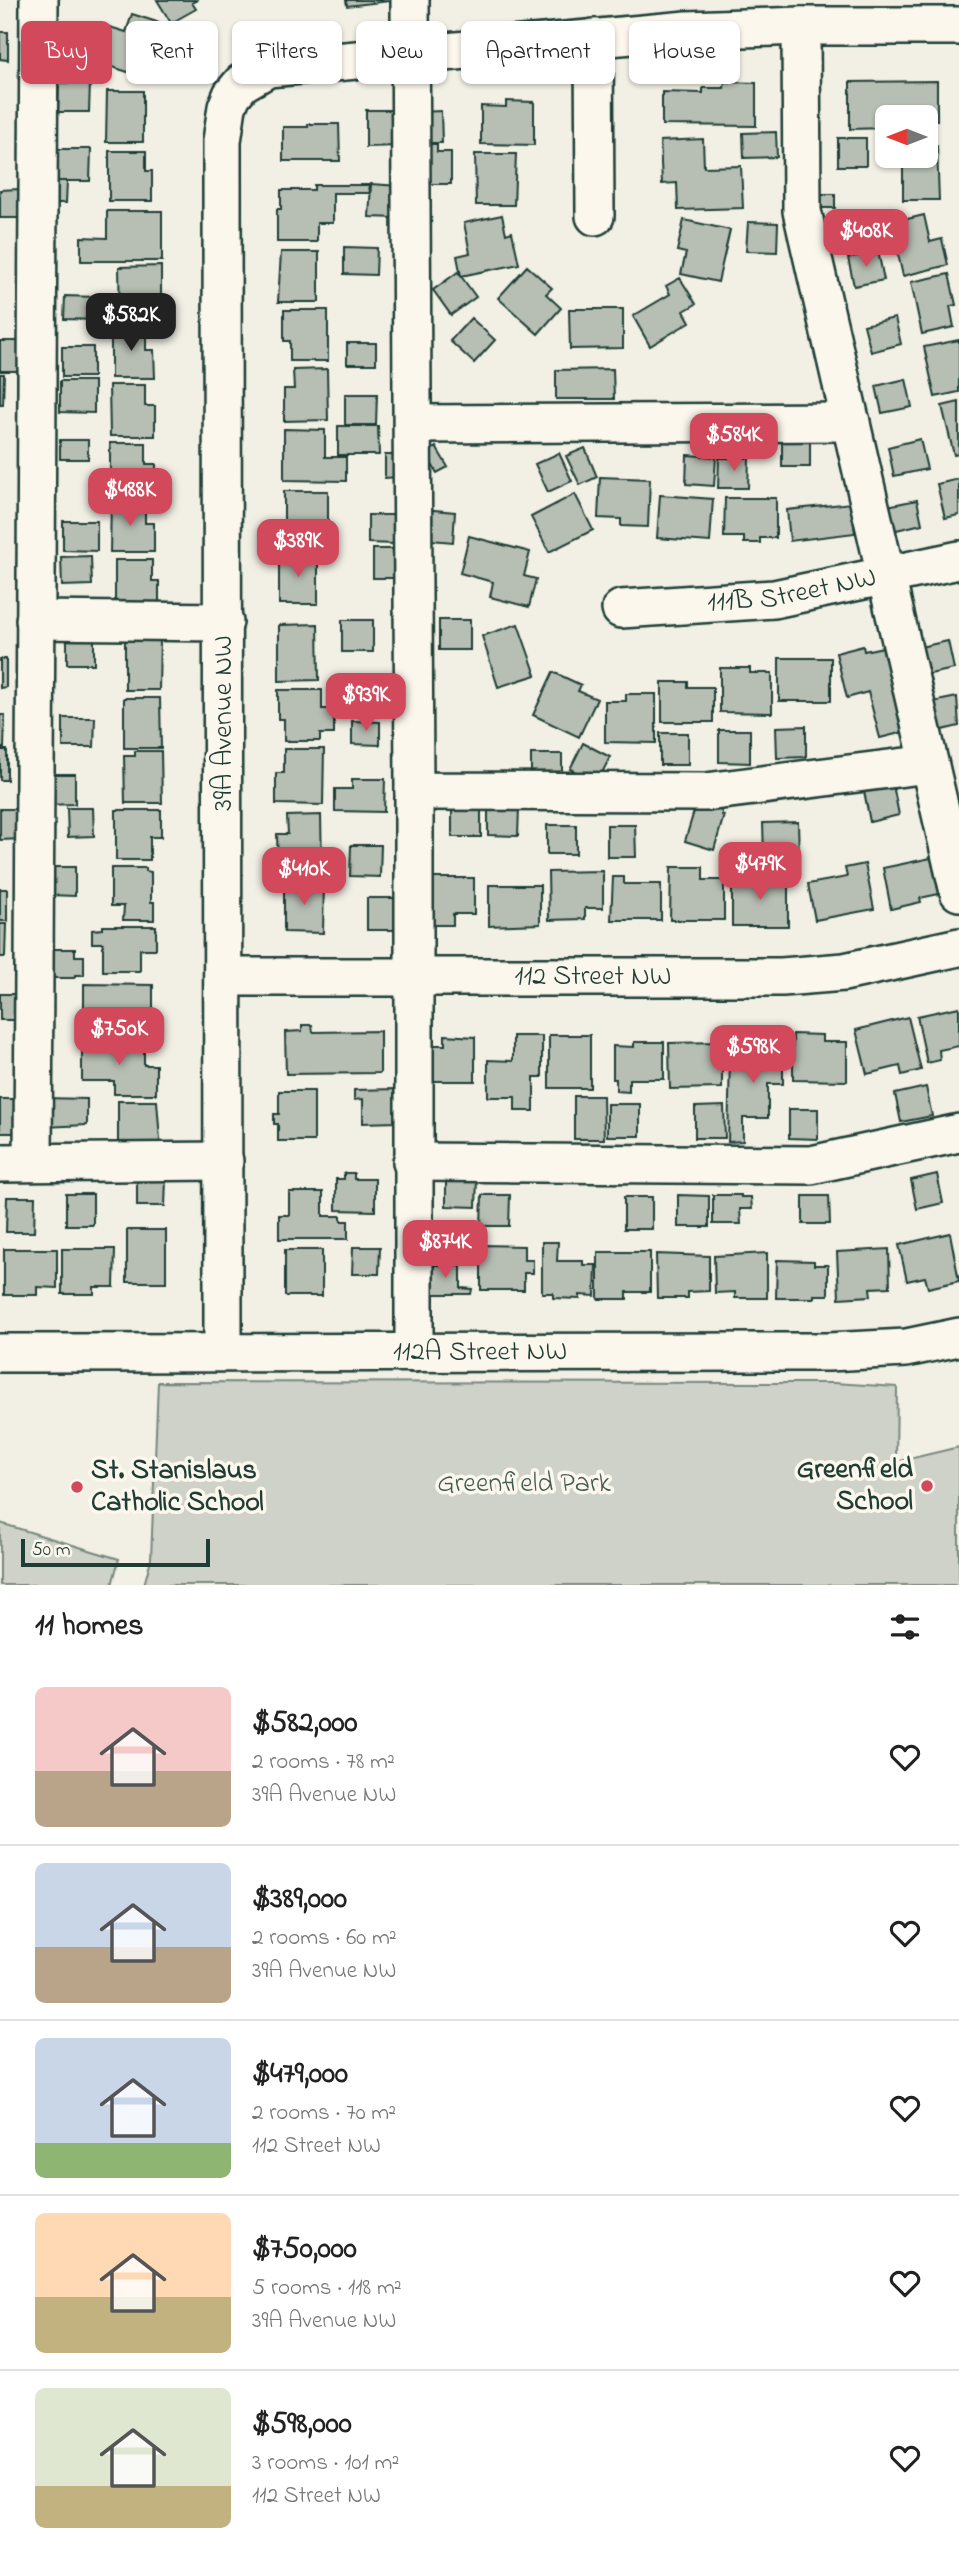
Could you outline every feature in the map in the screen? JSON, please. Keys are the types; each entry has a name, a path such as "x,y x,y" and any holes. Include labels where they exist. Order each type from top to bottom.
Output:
{"street":[{"path":"39,0 35,621 16,1163 224,1161"},
{"path":"410,0 410,21"},
{"path":"801,26 802,211 959,892"},
{"path":"615,36 687,30 801,26 959,26"},
{"name":"39A Avenue NW","path":"223,1352 222,141 227,107 232,95 249,79 268,68 356,60"},
{"path":"411,84 414,1353"},
{"path":"594,84 595,216"},
{"path":"413,424 851,422"},
{"name":"111B Street NW","path":"621,609 774,598 959,560"},
{"path":"35,621 224,622"},
{"path":"414,791 706,792 929,764"},
{"name":"112 Street NW","path":"224,977 813,975 844,972 959,947"},
{"path":"412,1163 811,1165 959,1133"},
{"name":"112A Street NW","path":"0,1353 855,1352 906,1348 959,1337"}],"green space":[{"name":"Greenfield Park","path":"158,1382 834,1383 897,1387 896,1462 959,1447 959,1585 144,1585 151,1559"},
{"path":"0,1523 119,1559 112,1585 0,1585"}],"building":[{"path":"157,0 198,0 192,3 196,9 170,21"},
{"path":"346,0 398,0 347,6"},
{"path":"132,14 154,21 130,21"},
{"path":"112,28 126,32 126,71 112,67"},
{"path":"0,32 8,32 8,60 0,59"},
{"path":"937,81 937,105 875,105 875,128 850,129 850,82"},
{"path":"756,83 756,126 662,125 662,92 703,93 703,88 724,88 725,84"},
{"path":"59,84 90,84 89,112 58,112"},
{"path":"107,91 143,91 143,142 106,142"},
{"path":"506,101 534,102 534,145 481,144 481,106 506,107"},
{"path":"366,110 398,110 398,146 366,147"},
{"path":"441,111 442,143 420,143 420,112"},
{"path":"308,124 339,124 340,161 283,161 283,127 308,127"},
{"path":"776,132 777,157 744,158 743,133"},
{"path":"838,138 866,138 866,166 838,166"},
{"path":"703,139 704,167 741,166 743,208 678,210 677,183 662,184 660,141"},
{"path":"423,144 437,144 437,152 451,152 451,184 422,184"},
{"path":"58,149 91,149 90,181 58,181"},
{"path":"109,151 146,151 146,171 152,171 152,201 109,201"},
{"path":"475,154 516,154 514,205 476,205"},
{"path":"903,168 938,168 939,200 903,200"},
{"path":"45,181 67,181 66,203 45,203"},
{"path":"371,184 399,186 397,218 369,217"},
{"path":"314,185 369,185 370,193 333,193 333,223 317,223 317,242 277,242 277,209 281,209 281,190 314,190"},
{"path":"19,189 19,218 0,218 0,190"},
{"path":"817,194 835,194 835,208 817,208"},
{"path":"107,211 162,211 162,261 81,261 81,237 107,238"},
{"path":"502,215 506,234 512,232 519,264 461,276 457,256 470,253 464,223"},
{"path":"924,215 930,242 942,239 948,265 903,276 891,223"},
{"path":"684,220 730,230 718,282 681,274 686,253 677,251"},
{"path":"748,222 778,223 777,252 746,251"},
{"path":"344,247 377,248 376,275 344,274"},
{"path":"878,251 884,280 854,286 848,258"},
{"path":"281,252 319,252 319,302 278,302"},
{"path":"161,266 161,296 157,296 158,318 120,318 119,267"},
{"path":"527,266 552,288 546,294 561,308 538,334 498,298"},
{"path":"458,272 476,297 451,315 433,290"},
{"path":"949,274 956,305 950,306 954,327 922,334 911,282"},
{"path":"680,278 696,304 684,311 690,322 650,346 633,316 670,294 666,286"},
{"path":"65,296 97,297 97,320 64,319"},
{"path":"569,309 623,309 623,348 570,349"},
{"path":"284,310 328,310 328,361 290,361 290,341 284,341"},
{"path":"471,318 495,340 474,363 450,341"},
{"path":"895,318 901,344 871,352 864,325"},
{"path":"111,326 146,326 146,350 154,350 155,378 111,378"},
{"path":"959,340 959,392 935,397 924,347"},
{"path":"0,341 20,341 20,371 0,371"},
{"path":"347,343 376,343 376,364 347,364"},
{"path":"62,347 93,347 93,377 62,377"},
{"path":"327,369 328,420 284,421 284,389 294,389 293,370"},
{"path":"613,369 614,399 556,399 556,370"},
{"path":"0,374 4,374 3,404 0,404"},
{"path":"906,379 912,407 882,413 876,386"},
{"path":"60,381 94,381 94,413 60,412"},
{"path":"109,385 145,385 145,406 155,406 155,436 110,436"},
{"path":"345,394 377,394 376,425 345,425"},
{"path":"959,402 959,454 954,455 942,406"},
{"path":"338,426 378,426 379,455 338,455"},
{"path":"284,429 325,430 325,457 346,457 346,481 284,480"},
{"path":"782,439 810,439 810,467 782,467"},
{"path":"920,439 927,469 894,476 888,447"},
{"path":"60,440 88,440 88,459 60,459"},
{"path":"110,443 146,443 146,464 156,464 156,494 98,494 98,486 110,486"},
{"path":"436,447 448,467 437,473 426,454"},
{"path":"585,448 597,477 580,485 566,456"},
{"path":"559,453 572,481 548,492 535,464"},
{"path":"385,455 398,455 398,477 385,478"},
{"path":"687,455 716,457 714,486 686,484"},
{"path":"719,458 749,458 748,488 718,488"},
{"path":"600,477 650,479 648,527 621,526 621,519 598,518"},
{"path":"959,479 959,515 945,518 937,484"},
{"path":"284,491 328,491 328,542 289,542 289,522 284,522"},
{"path":"575,494 593,530 549,552 531,517"},
{"path":"660,495 713,499 710,542 657,538"},
{"path":"725,498 776,498 776,538 760,538 760,543 744,543 744,537 724,537"},
{"path":"111,500 145,501 145,523 154,523 154,552 110,552"},
{"path":"917,500 922,524 892,531 887,506"},
{"path":"851,503 855,533 790,541 787,510"},
{"path":"423,509 455,512 453,542 420,539"},
{"path":"368,515 395,515 395,544 368,543"},
{"path":"63,521 97,521 97,551 63,550"},
{"path":"469,536 530,552 524,576 536,579 529,607 490,597 493,582 460,573"},
{"path":"373,549 396,549 396,578 373,578"},
{"path":"279,554 318,554 318,604 279,604"},
{"path":"91,556 92,585 62,586 61,557"},
{"path":"115,560 152,560 152,581 159,581 159,610 115,610"},
{"path":"342,620 373,620 373,652 342,652"},
{"path":"439,620 470,620 470,650 439,650"},
{"path":"318,624 319,680 279,681 279,625"},
{"path":"518,624 536,675 498,687 482,636"},
{"path":"94,637 94,664 67,664 67,638"},
{"path":"125,640 160,640 159,690 125,690"},
{"path":"948,641 954,669 925,675 920,647"},
{"path":"863,646 864,651 888,646 912,730 880,738 868,692 847,698 836,653"},
{"path":"779,658 831,658 831,701 779,701"},
{"path":"0,659 6,659 6,687 0,688"},
{"path":"720,668 750,668 750,673 772,673 772,713 720,712"},
{"path":"553,672 581,685 578,691 597,699 579,737 533,715"},
{"path":"662,682 688,682 688,687 713,687 713,722 662,722"},
{"path":"278,690 322,690 322,709 334,709 334,734 320,734 320,741 284,741 284,719 278,719"},
{"path":"626,694 656,694 656,743 605,742 605,701 626,701"},
{"path":"957,697 959,726 934,732 928,703"},
{"path":"124,698 160,698 161,748 124,748"},
{"path":"0,715 5,715 4,748 0,748"},
{"path":"63,718 95,718 94,747 63,747"},
{"path":"352,721 380,722 380,745 352,744"},
{"path":"806,726 806,757 777,758 776,727"},
{"path":"719,730 750,730 750,763 719,762"},
{"path":"660,733 688,733 688,765 660,765"},
{"path":"583,743 610,757 597,783 570,769"},
{"path":"284,749 324,749 323,805 276,804 276,773 284,773"},
{"path":"0,750 7,750 7,780 0,780"},
{"path":"135,751 161,751 162,803 125,803 124,756 135,756"},
{"path":"531,754 562,754 562,782 531,783"},
{"path":"47,774 75,774 75,804 47,805"},
{"path":"352,779 385,779 384,812 335,811 335,789 352,789"},
{"path":"893,785 899,815 870,822 864,791"},
{"path":"710,807 722,811 724,815 714,850 685,841 695,808 709,812"},
{"path":"67,808 93,808 94,836 68,837"},
{"path":"488,808 519,808 518,836 488,835"},
{"path":"0,809 23,809 23,839 0,840"},
{"path":"481,809 481,837 452,837 452,810"},
{"path":"116,810 161,810 161,837 150,837 150,860 116,860"},
{"path":"321,815 322,867 278,867 277,834 288,834 287,816"},
{"path":"798,822 799,854 764,855 763,823"},
{"path":"547,825 576,825 576,854 547,854"},
{"path":"607,825 635,825 636,857 607,857"},
{"path":"351,845 381,845 380,877 350,876"},
{"path":"931,858 939,894 920,898 921,902 891,909 883,868"},
{"path":"865,864 874,909 815,920 808,884 847,877 845,868"},
{"path":"50,867 75,867 75,896 49,895"},
{"path":"671,867 703,867 703,880 724,880 724,920 670,920"},
{"path":"111,868 146,868 146,871 151,872 154,920 123,920 124,906 111,906"},
{"path":"603,871 603,908 585,908 585,919 549,920 548,872"},
{"path":"613,877 624,877 624,884 661,884 661,920 611,920"},
{"path":"426,878 474,878 474,914 453,914 453,925 426,925"},
{"path":"732,878 788,878 788,926 732,926"},
{"path":"284,881 324,881 323,933 284,932"},
{"path":"489,885 540,885 540,924 489,926"},
{"path":"0,889 7,889 7,921 0,921"},
{"path":"367,898 398,898 397,930 367,930"},
{"path":"0,924 6,924 5,957 0,957"},
{"path":"103,926 156,926 156,949 140,949 140,971 103,971 103,943 92,943 92,930 103,929"},
{"path":"48,949 75,949 75,956 84,956 84,975 75,975 75,978 48,978"},
{"path":"84,984 153,985 153,1013 143,1013 143,1036 103,1036 103,1015 84,1015"},
{"path":"0,994 24,994 23,1020 0,1020"},
{"path":"959,1007 959,1046 939,1050 940,1060 927,1063 917,1016"},
{"path":"908,1017 921,1070 902,1075 900,1066 867,1074 856,1030"},
{"path":"302,1025 312,1025 313,1032 380,1031 380,1073 286,1074 285,1032 302,1031"},
{"path":"793,1034 822,1035 822,1042 847,1042 847,1081 793,1080"},
{"path":"445,1035 475,1037 475,1081 427,1081 427,1045 445,1045"},
{"path":"549,1035 590,1035 590,1088 549,1088"},
{"path":"513,1036 542,1036 542,1077 534,1077 534,1111 515,1111 515,1097 488,1097 488,1060 513,1061"},
{"path":"82,1042 144,1042 144,1065 156,1065 156,1094 114,1094 114,1081 82,1081"},
{"path":"634,1042 664,1042 664,1079 629,1079 629,1092 616,1091 616,1079 613,1079 613,1046 634,1047"},
{"path":"722,1042 722,1088 670,1089 669,1043"},
{"path":"750,1043 783,1043 783,1084 768,1084 768,1118 743,1118 743,1141 728,1142 730,1057 750,1057"},
{"path":"926,1087 932,1116 901,1122 895,1094"},
{"path":"397,1089 397,1122 363,1123 363,1099 354,1100 354,1090"},
{"path":"279,1091 314,1091 314,1141 278,1141 278,1124 274,1124 274,1114 279,1114"},
{"path":"574,1096 603,1096 604,1139 574,1139"},
{"path":"44,1098 87,1099 87,1125 44,1127"},
{"path":"0,1099 22,1099 23,1133 0,1133"},
{"path":"118,1101 157,1101 161,1153 118,1153"},
{"path":"607,1104 640,1104 640,1136 607,1136"},
{"path":"724,1106 725,1138 695,1138 695,1107"},
{"path":"789,1109 818,1109 818,1139 789,1138"},
{"path":"344,1173 354,1173 354,1179 375,1179 375,1211 336,1210 336,1179 344,1179"},
{"path":"937,1174 943,1203 917,1209 911,1180"},
{"path":"446,1178 477,1178 476,1207 446,1206"},
{"path":"137,1179 166,1179 165,1206 137,1206"},
{"path":"289,1192 323,1192 323,1216 341,1216 341,1221 348,1221 348,1239 279,1239 279,1215 289,1215"},
{"path":"66,1194 93,1194 93,1225 66,1225"},
{"path":"482,1195 510,1195 509,1226 481,1226"},
{"path":"678,1195 709,1196 709,1227 678,1227"},
{"path":"713,1195 751,1197 752,1209 740,1209 741,1224 713,1224"},
{"path":"803,1196 829,1196 830,1224 803,1224"},
{"path":"7,1197 35,1197 34,1232 6,1232"},
{"path":"624,1197 652,1197 652,1229 624,1229"},
{"path":"127,1230 166,1230 166,1282 127,1282"},
{"path":"950,1233 959,1281 928,1288 925,1277 907,1281 899,1245"},
{"path":"542,1242 558,1242 557,1261 583,1261 583,1265 596,1265 595,1296 580,1295 580,1299 553,1298 553,1293 542,1293"},
{"path":"481,1245 524,1246 524,1260 533,1260 533,1273 524,1273 524,1290 481,1290"},
{"path":"353,1247 380,1247 379,1274 352,1274"},
{"path":"4,1249 57,1249 57,1288 37,1287 37,1295 4,1295"},
{"path":"62,1249 115,1249 114,1287 94,1287 94,1294 62,1294"},
{"path":"889,1249 890,1287 870,1288 871,1296 839,1298 837,1252"},
{"path":"285,1250 322,1250 322,1296 285,1296"},
{"path":"598,1252 650,1252 650,1292 627,1292 627,1299 598,1299"},
{"path":"767,1253 767,1298 735,1298 735,1292 715,1293 714,1256"},
{"path":"656,1254 709,1256 709,1291 688,1292 688,1298 657,1298"},
{"path":"777,1260 814,1261 814,1265 828,1265 828,1295 814,1295 814,1298 776,1298"},
{"path":"426,1265 461,1265 461,1288 472,1289 471,1294 426,1294"}],"place":[{"name":"Greenfield School","path":"927,1486"},
{"name":"St. Stanislaus Catholic School","path":"77,1487"}]}
